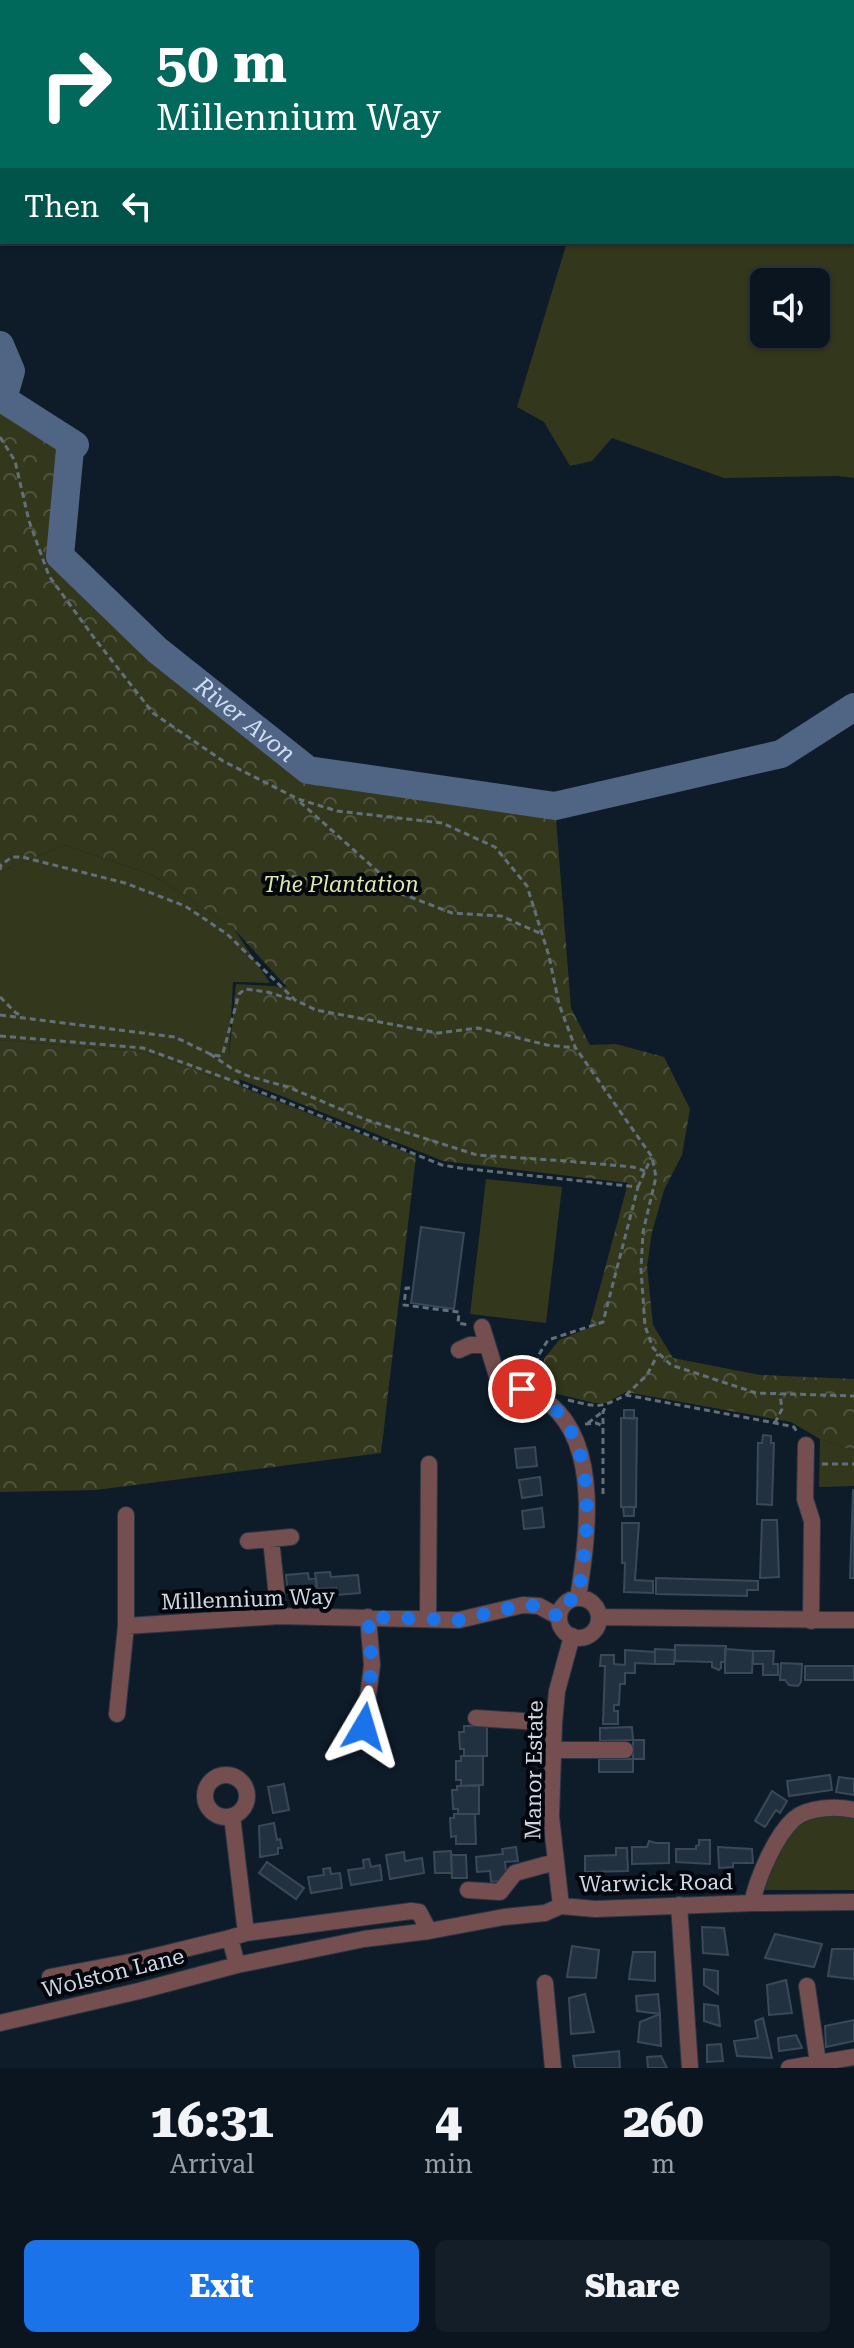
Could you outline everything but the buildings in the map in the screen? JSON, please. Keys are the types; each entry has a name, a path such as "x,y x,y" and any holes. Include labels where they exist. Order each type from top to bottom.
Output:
{"street":[{"path":"482,1327 497,1376 529,1386 553,1407 570,1430 583,1461 587,1540 578,1598"},
{"path":"459,1350 470,1345 487,1345"},
{"path":"806,1445 805,1499 812,1521 811,1621"},
{"path":"428,1619 429,1464"},
{"path":"117,1714 126,1626 126,1515"},
{"path":"248,1541 291,1537"},
{"path":"271,1539 279,1616"},
{"path":"578,1598 592,1603 599,1617 598,1624 586,1637 572,1636 562,1628 559,1617 567,1602 578,1598"},
{"name":"Millennium Way","path":"126,1626 279,1616 459,1620 523,1605 539,1606 559,1617"},
{"path":"364,1727 372,1665 368,1617"},
{"path":"599,1617 854,1620"},
{"name":"Manor Estate","path":"561,1906 551,1817 554,1723 557,1691 572,1636"},
{"path":"350,1698 368,1696"},
{"path":"476,1718 498,1713 554,1723"},
{"path":"553,1750 625,1750"},
{"name":"Warwick Road","path":"752,1903 757,1880 784,1831 796,1817 824,1808 854,1810"},
{"path":"232,1816 237,1965"},
{"path":"468,1890 500,1892 515,1873 555,1862"},
{"name":"Warwick Road","path":"561,1906 595,1909 854,1902"},
{"path":"679,1905 690,2068"},
{"name":"Wolston Lane","path":"0,2023 237,1965 364,1939 545,1913 561,1906"},
{"name":"Wolston Lane","path":"50,1977 135,1961 238,1935 411,1911 419,1912 429,1931"},
{"path":"271,1930 274,1958"},
{"path":"135,1961 144,1989"},
{"path":"545,1983 553,2068"},
{"path":"807,1986 818,2063"},
{"path":"789,2068 854,2057"}],"path":[{"path":"0,437 15,461 29,521 49,576 153,713 223,761 298,799 337,811 442,823 495,847 527,886 559,1004 576,1048 652,1157 656,1177 643,1232 641,1269 645,1326 653,1348 671,1365 756,1393 854,1396"},
{"path":"298,799 405,895"},
{"path":"0,870 1,865 12,857 22,857 125,883 185,906 227,934 295,1000"},
{"path":"272,873 405,895 452,913 501,916 542,934"},
{"path":"210,1054 219,1056 223,1053 239,994 245,989 295,1000 316,1010 438,1033 478,1028 547,1045 576,1048"},
{"path":"0,997 16,1013 27,1018"},
{"path":"0,1015 175,1037 264,1082 288,1087 364,1119 477,1155 633,1167 645,1171"},
{"path":"0,1036 143,1048 442,1165 638,1187"},
{"path":"231,1068 236,1082"},
{"path":"529,1386 538,1356 548,1340 603,1322 638,1187 652,1157"},
{"path":"564,1399 606,1406 626,1395 647,1375 658,1353"},
{"path":"775,1423 782,1409 780,1394"},
{"path":"626,1395 794,1427 818,1464 854,1464"},
{"path":"603,1502 603,1412 606,1406"},
{"path":"588,1423 603,1412"}],"green space":[{"path":"566,244 854,244 854,478 724,478 612,438 592,461 570,466 544,422 517,407"},
{"name":"The Plantation","path":"0,404 70,449 60,556 157,650 308,770 555,806 571,1008 590,1045 616,1044 664,1057 690,1109 682,1155 664,1190 652,1232 647,1266 653,1325 673,1358 760,1375 854,1379 854,1451 820,1439 791,1422 626,1392 606,1403 553,1393 544,1386 541,1378 544,1359 559,1340 589,1328 628,1183 443,1161 239,1079 229,1057 236,984 287,987 234,929 153,875 65,845 0,872"},
{"path":"65,845 153,875 234,929 270,983 233,982 229,1056 242,1087 144,1052 0,1040 0,872"},
{"path":"0,1040 144,1052 416,1156 381,1453 96,1490 0,1492"},
{"path":"486,1179 562,1187 546,1323 470,1314"},
{"path":"820,1439 854,1451 854,1486 819,1487"},
{"path":"837,1816 854,1818 854,1890 760,1890 778,1852 797,1828 809,1820"}],"waterway":[{"name":"River Avon","path":"0,345 11,371 3,399 75,445 70,449 60,556 157,650 308,770 555,806 781,754 854,707"}],"route":[{"path":"364,1727 372,1665 368,1617 459,1620 523,1605 539,1606 559,1617 567,1602 578,1598 587,1540 583,1461 570,1430 553,1407 522,1389"}]}
